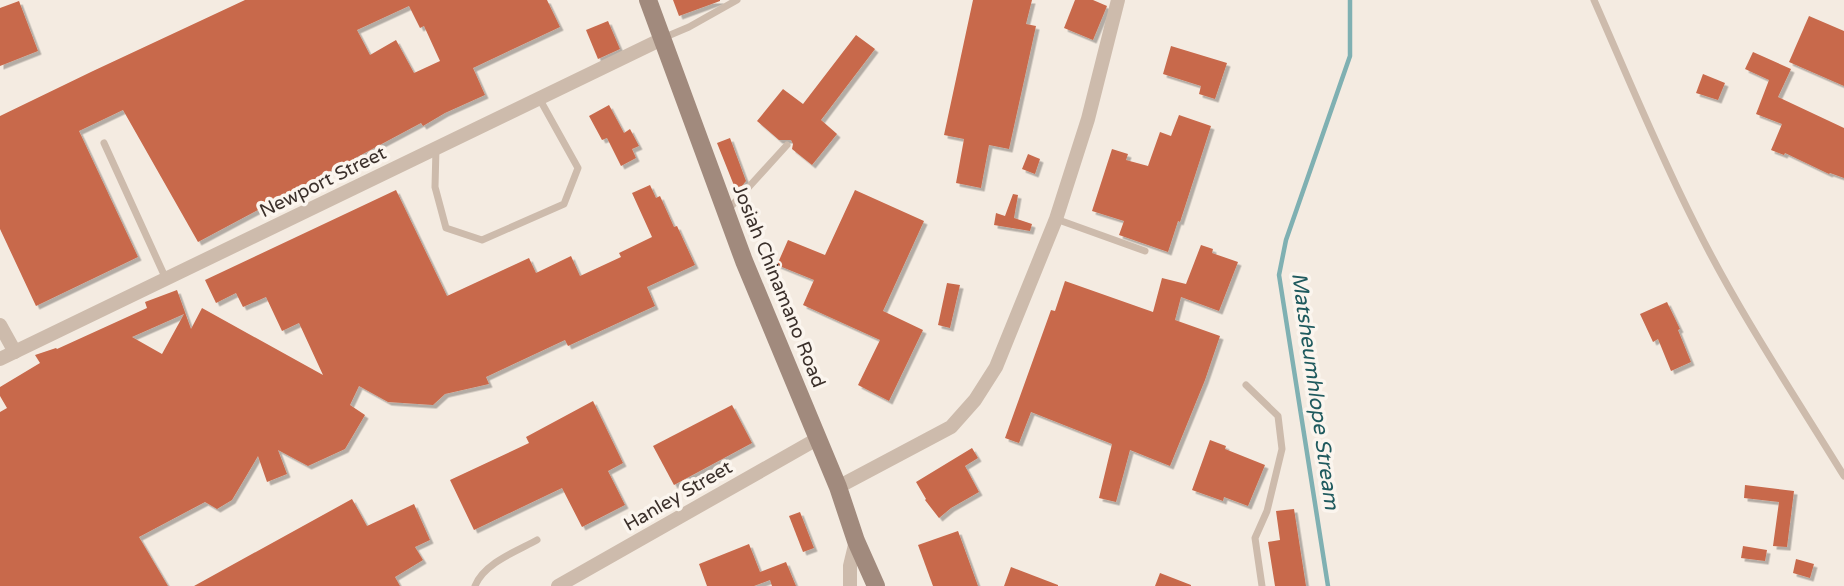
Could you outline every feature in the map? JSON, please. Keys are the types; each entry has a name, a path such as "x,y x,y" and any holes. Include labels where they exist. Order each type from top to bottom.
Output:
{"street":[{"name":"Josiah Chinamano Road","path":"649,0 744,261 876,586"},
{"path":"838,487 951,427 975,400 996,367 1056,219 1088,119 1118,0"},
{"name":"Newport Street","path":"0,359 662,38"},
{"path":"0,325 15,352"},
{"name":"Hanley Street","path":"558,586 817,439"},
{"path":"850,586 850,566 856,541"}],"lane":[{"path":"662,38 689,27 737,0"},
{"path":"1594,0 1695,225 1739,307 1844,476"},
{"path":"436,148 435,187 446,228 482,240 564,204 578,168 540,98"},
{"path":"104,143 166,279"},
{"path":"726,212 787,145"},
{"path":"1056,219 1145,251"},
{"path":"1246,385 1278,416 1282,439 1267,511 1255,538 1262,586"},
{"path":"475,586 496,562 537,540"}],"building":[{"path":"245,0 547,0 560,27 473,68 485,95 423,126 421,123 198,242 123,110 79,131 138,257 36,306 0,229 0,116","holes":["409,6 420,28 424,26 440,61 414,73 396,40 370,55 357,30"]},
{"path":"673,0 720,0 720,1 679,16"},
{"path":"973,0 1032,0 1026,24 1036,26 1009,149 989,145 981,188 956,183 964,139 944,135"},
{"path":"1075,0 1093,0 1107,6 1093,40 1064,28"},
{"path":"19,1 38,51 0,66 0,8"},
{"path":"1809,16 1844,31 1844,86 1789,62"},
{"path":"608,21 620,49 598,59 586,30"},
{"path":"856,35 875,49 821,120 837,134 812,165 792,149 791,140 779,140 757,121 783,89 803,104"},
{"path":"1171,46 1227,63 1215,99 1199,94 1201,86 1163,74"},
{"path":"1753,52 1791,69 1778,97 1844,128 1844,178 1829,174 1785,153 1784,155 1771,150 1782,124 1756,114 1769,80 1745,69"},
{"path":"1703,74 1725,83 1718,100 1696,93"},
{"path":"609,105 624,133 630,129 639,146 632,149 636,158 621,166 607,138 602,140 589,116"},
{"path":"1179,115 1211,126 1168,252 1119,235 1124,221 1092,211 1112,149 1128,154 1126,160 1148,166 1160,132 1171,136"},
{"path":"730,138 746,181 735,188 717,143"},
{"path":"1028,154 1040,159 1035,174 1022,169"},
{"path":"650,185 656,198 660,196 695,265 647,287 655,306 568,346 565,340 486,377 489,384 445,394 433,405 388,402 359,386 350,405 365,415 345,449 308,466 278,450 287,474 267,482 258,456 232,500 217,509 205,502 139,537 168,586 0,586 0,412 7,408 0,396 0,387 40,363 35,355 57,349 147,308 145,302 177,290 191,329 202,308 323,375 299,323 282,331 266,297 243,307 236,293 216,303 205,280 396,190 447,296 529,258 536,273 571,256 580,276 621,257 619,253 652,237 632,193","holes":["184,314 162,354 132,337"]},
{"path":"855,190 924,221 883,311 923,330 889,401 858,385 880,340 803,305 814,280 777,265 788,240 825,255"},
{"path":"1013,194 1018,195 1014,218 1032,224 1030,231 994,225 996,213 1005,216"},
{"path":"1201,245 1213,249 1212,253 1238,262 1219,311 1181,297 1175,320 1220,336 1170,466 1130,450 1116,502 1099,498 1112,444 1031,412 1019,443 1005,438 1051,310 1055,311 1065,281 1153,312 1162,278 1186,284"},
{"path":"947,283 960,285 950,328 938,325"},
{"path":"1667,302 1691,362 1671,371 1658,339 1653,342 1640,314"},
{"path":"593,401 623,463 608,471 625,505 582,527 562,488 474,530 450,480 529,443 526,437"},
{"path":"732,405 752,443 674,485 653,446"},
{"path":"1210,440 1265,465 1248,506 1192,490"},
{"path":"972,448 978,458 965,466 979,492 939,518 925,500 916,482"},
{"path":"1745,485 1794,491 1787,547 1773,546 1779,502 1744,498"},
{"path":"352,499 367,526 414,504 430,540 415,547 423,560 395,577 400,586 194,586"},
{"path":"1294,509 1306,586 1275,586 1268,542 1280,540 1276,511"},
{"path":"800,512 814,548 803,552 789,516"},
{"path":"958,531 978,586 933,586 918,545"},
{"path":"749,544 760,572 786,562 796,586 772,586 770,580 754,586 707,586 699,564"},
{"path":"1743,546 1767,550 1765,561 1741,558"},
{"path":"1796,559 1814,564 1810,578 1793,573"},
{"path":"1011,567 1058,585 1058,586 1004,586"},
{"path":"1160,573 1191,585 1191,586 1155,586"}],"waterway":[{"name":"Matsheumhlope Stream","path":"1328,586 1279,275 1286,240 1350,56 1350,0"}]}
